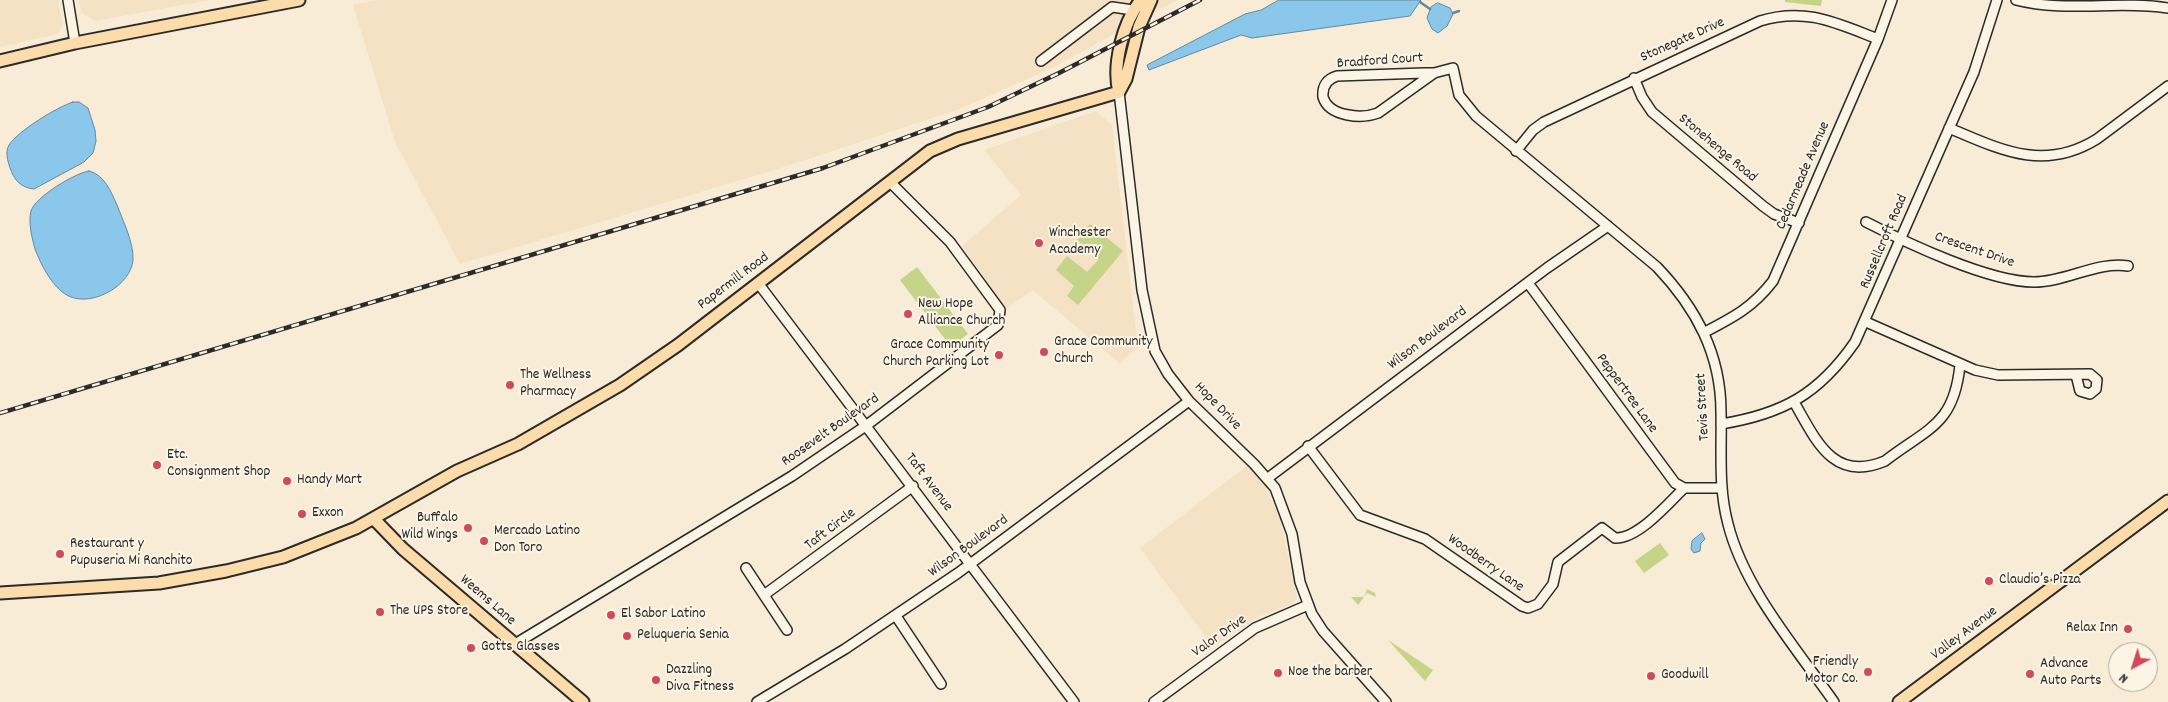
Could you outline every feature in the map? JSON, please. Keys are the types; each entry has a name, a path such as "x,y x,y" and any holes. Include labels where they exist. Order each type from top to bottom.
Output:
{"main road":[{"path":"1119,92 1117,70 1124,34 1133,10 1141,0"},
{"path":"1119,92 1126,79 1139,27 1151,0"},
{"path":"0,61 76,43 291,1"},
{"name":"Papermill Road","path":"0,593 159,583 226,571 283,557 333,538 374,519 463,468 536,434 620,385 678,345 930,151 943,144 1119,92"},
{"name":"Valley Avenue","path":"1899,702 2168,501"},
{"name":"Weems Lane","path":"374,519 403,548 582,702"}],"street":[{"path":"68,0 76,43"},
{"name":"Cedarmeade Avenue","path":"1705,332 1740,314 1763,293 1782,264 1878,39 1892,0"},
{"name":"Russellcroft Road","path":"1721,424 1768,414 1794,402 1833,370 1855,342 1866,322 1974,72 1997,0"},
{"path":"2016,0 2056,5 2129,3 2168,8"},
{"path":"1041,61 1112,7 1133,10"},
{"name":"Stonegate Drive","path":"1516,151 1534,130 1544,122 1634,78 1760,21 1779,16 1810,15 1878,39"},
{"name":"Bradford Court","path":"1434,73 1371,116 1356,116 1333,110 1328,106 1323,97 1324,86 1327,81 1337,76 1434,73 1453,68"},
{"name":"Tevis Street","path":"1453,68 1456,85 1464,103 1516,151 1640,252 1673,284 1705,332 1717,369 1721,424 1721,488 1728,524 1748,576 1834,702"},
{"name":"Stonehenge Road","path":"1634,78 1642,97 1652,112 1763,206 1774,214 1799,223"},
{"path":"1949,128 2014,152 2031,156 2059,155 2086,146 2168,86"},
{"name":"Hope Drive","path":"1119,92 1142,290 1148,329 1155,351 1168,374 1189,401 1268,478 1280,498 1292,534 1300,582 1308,605 1323,630 1386,702"},
{"name":"Roosevelt Boulevard","path":"515,644 774,488 867,425 994,328 999,322 1001,313 998,305 950,242 890,182"},
{"name":"Crescent Drive","path":"1866,222 1901,240 1994,275 2029,282 2064,278 2108,266 2128,266"},
{"name":"Wilson Boulevard","path":"1268,478 1528,282 1608,226"},
{"name":"Peppertree Lane","path":"1528,282 1675,483 1684,488"},
{"name":"Taft Avenue","path":"758,283 867,425 1074,702"},
{"path":"1866,322 1960,365 1998,375 2076,375"},
{"path":"1794,402 1818,443 1830,457 1846,465 1856,467 1876,465 1885,461 1942,418 1954,398 1960,365"},
{"name":"Wilson Boulevard","path":"757,702 845,649 971,564 1189,401"},
{"name":"Woodberry Lane","path":"1308,446 1360,515 1425,539 1522,606 1528,608 1538,604 1552,584 1558,562 1602,528 1615,538 1627,537 1661,511 1684,488"},
{"name":"Taft Circle","path":"764,595 913,486"},
{"path":"1684,488 1721,488"},
{"path":"746,568 787,630"},
{"name":"Valor Drive","path":"1154,702 1255,628 1308,605"},
{"path":"896,616 941,684"}],"shaded area":[{"path":"0,0 58,0 63,25 58,33 53,35 0,47"},
{"path":"77,0 210,0 95,21 83,14"},
{"path":"377,0 1177,0 1054,67 960,109 784,167 460,264 395,142 353,5"},
{"path":"1096,111 1112,125 1138,348 1119,363 1033,290 1006,309 962,246 1021,195 984,150"},
{"path":"1248,465 1264,484 1280,519 1297,598 1292,604 1258,617 1213,647 1140,548"}],"green space":[{"path":"1785,0 1822,0 1821,6 1785,2"},
{"path":"1090,224 1123,251 1078,305 1067,296 1074,286 1056,270 1067,256 1087,272 1099,259 1077,240"},
{"path":"917,267 968,334 951,347 900,280"},
{"path":"1660,543 1669,555 1644,573 1635,561"},
{"path":"1367,589 1375,593 1376,597 1367,593 1364,597"},
{"path":"1351,597 1364,597 1358,605"},
{"path":"1388,640 1433,670 1425,681"}],"water":[{"path":"1279,0 1421,0 1410,16 1252,38 1241,35 1149,70 1147,65 1245,14 1261,10"},
{"path":"1438,3 1450,8 1453,14 1447,26 1438,33 1432,29 1427,18 1431,7"},
{"path":"73,102 79,102 88,108 95,130 96,141 93,153 84,162 34,189 21,185 11,171 7,156 9,145 38,120"},
{"path":"89,171 95,173 103,180 112,195 130,239 133,260 126,278 119,285 100,296 80,299 65,294 45,270 34,245 30,216 34,205 47,193 75,176"},
{"path":"1702,533 1705,539 1701,543 1700,551 1694,553 1691,549 1692,541"}],"waterway":[{"path":"1420,2 1430,9"},
{"path":"1453,13 1459,11"}],"railway":[{"path":"0,413 823,168 988,107 1059,73 1200,0"}],"place":[{"name":"Winchester Academy","path":"1039,243"},
{"name":"New Hope Alliance Church","path":"908,314"},
{"name":"Grace Community Church","path":"1044,352"},
{"name":"Grace Community Church Parking Lot","path":"999,355"},
{"name":"The Wellness Pharmacy","path":"510,385"},
{"name":"Etc. Consignment Shop","path":"157,465"},
{"name":"Handy Mart","path":"287,481"},
{"name":"Exxon","path":"302,514"},
{"name":"Buffalo Wild Wings","path":"468,528"},
{"name":"Mercado Latino Don Toro","path":"484,541"},
{"name":"Restaurant y Pupuseria Mi Ranchito","path":"60,554"},
{"name":"Claudio’s Pizza","path":"1989,581"},
{"name":"The UPS Store","path":"380,612"},
{"name":"El Sabor Latino","path":"611,615"},
{"name":"Relax Inn","path":"2128,629"},
{"name":"Peluqueria Senia","path":"627,636"},
{"name":"Gotts Glasses","path":"471,648"},
{"name":"Friendly Motor Co.","path":"1868,672"},
{"name":"Noe the barber","path":"1278,673"},
{"name":"Advance Auto Parts","path":"2030,674"},
{"name":"Goodwill","path":"1651,676"},
{"name":"Dazzling Diva Fitness","path":"656,680"}]}
